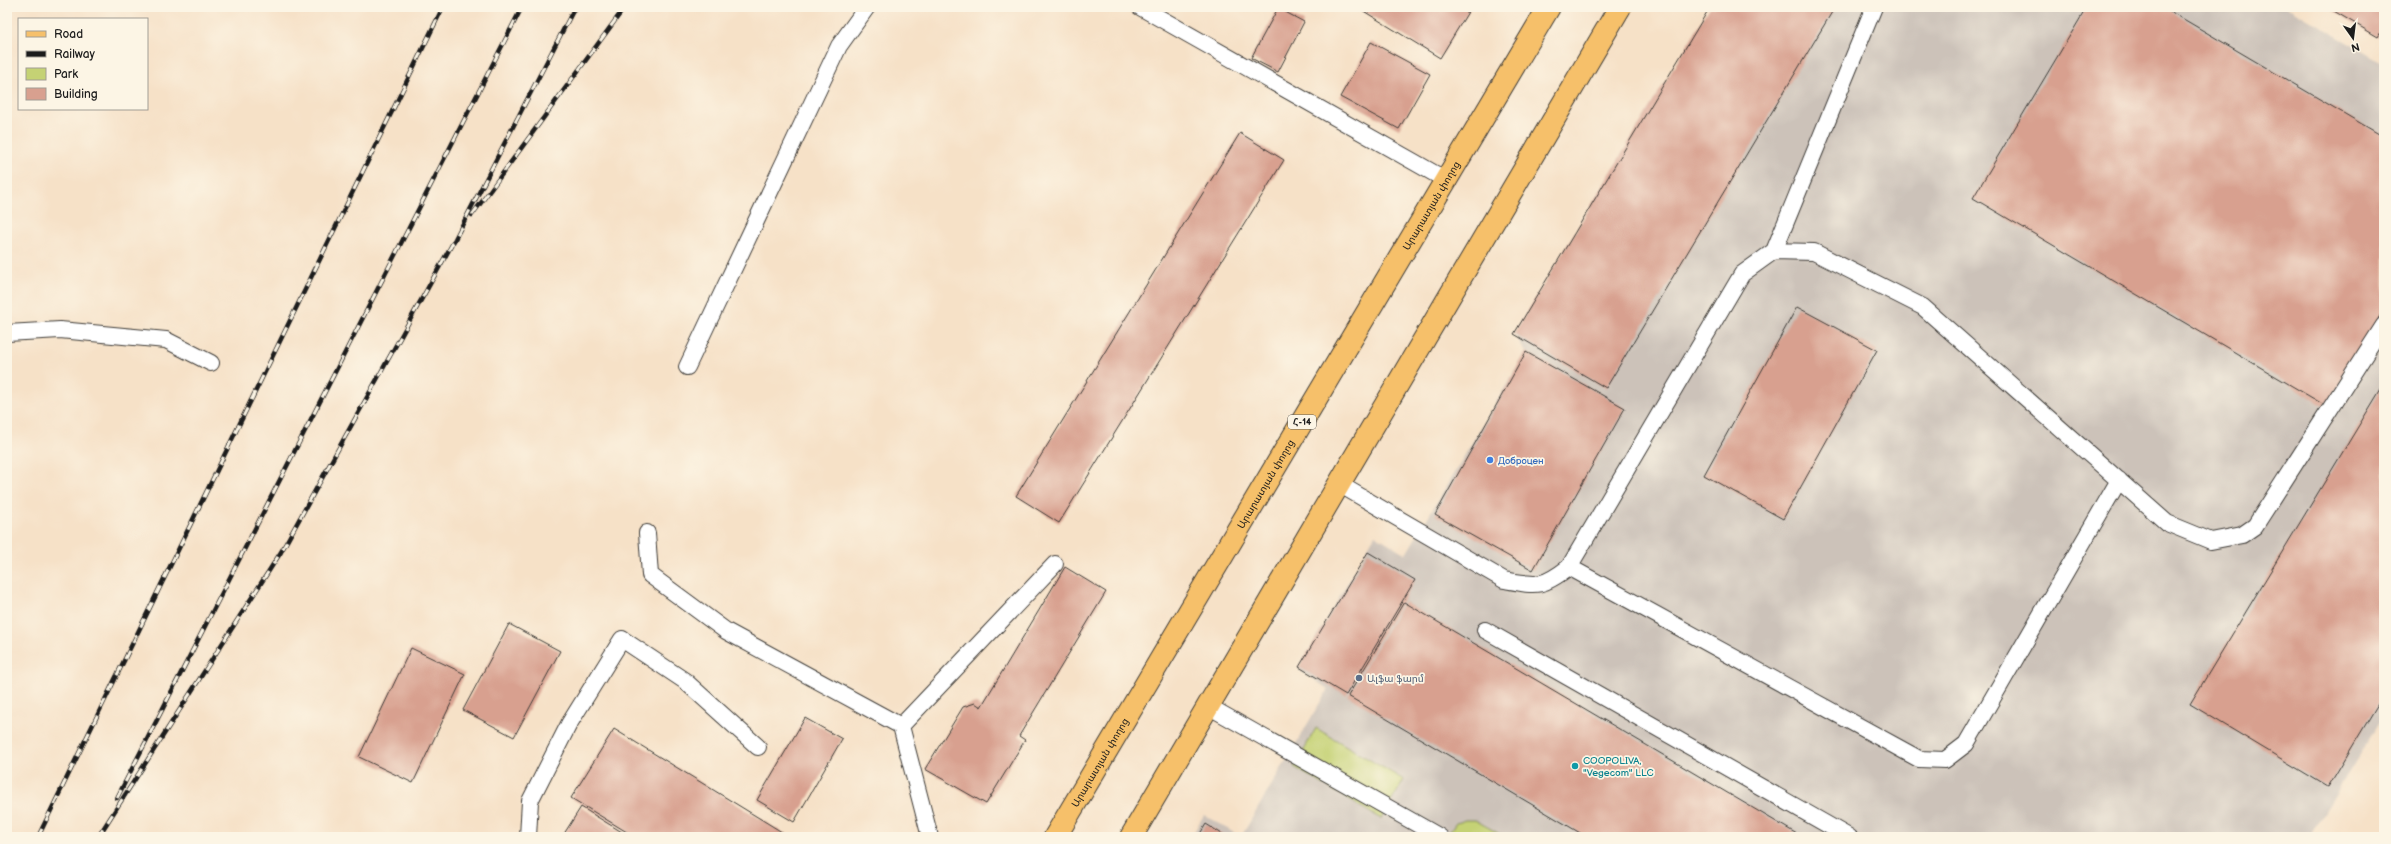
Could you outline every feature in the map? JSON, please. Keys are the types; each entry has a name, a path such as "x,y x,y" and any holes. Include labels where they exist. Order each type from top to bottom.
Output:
{"main road":[{"name":"Արարատյան փողոց","path":"1055,837 1549,7"},
{"path":"1131,837 1620,7"}],"lane":[{"path":"687,367 839,46 867,7"},
{"path":"1140,7 1446,180"},
{"path":"1339,484 1504,580 1534,585 1551,581 1569,566 1742,274 1774,251 1874,7"},
{"path":"1774,251 1814,252 1923,307 2167,523 2211,541 2242,535 2255,526 2384,325"},
{"path":"7,333 60,330 166,340 211,363"},
{"path":"1569,566 1919,760 1945,760 1966,744 2119,480"},
{"path":"647,533 650,575 726,631 901,726 930,837"},
{"path":"901,726 1055,564"},
{"path":"1485,630 1849,837"},
{"path":"528,837 530,801 569,724 622,639 685,681 758,747"},
{"path":"1208,706 1440,837"}],"shaded area":[{"path":"1710,7 2287,7 2384,64 2384,715 2309,837 1241,837 1328,689 1298,669 1375,535 1406,554 1526,352 1514,334"},
{"path":"1204,815 1241,837 1191,837"}],"green space":[{"path":"1316,728 1404,780 1381,819 1294,767"},
{"path":"1465,820 1475,820 1505,837 1446,837 1456,823"}],"building":[{"path":"1357,7 1471,7 1440,58"},
{"path":"1710,7 1835,7 1606,388 1514,334"},
{"path":"2087,7 2163,7 2384,137 2384,309 2326,406 1973,198"},
{"path":"2327,7 2384,7 2384,27 2378,37"},
{"path":"1278,8 1304,22 1278,72 1251,58"},
{"path":"1371,42 1430,74 1399,129 1340,97"},
{"path":"1240,133 1284,160 1059,523 1016,496"},
{"path":"1797,307 1877,350 1783,519 1704,475"},
{"path":"1526,352 1625,408 1533,570 1435,515"},
{"path":"2384,384 2384,694 2328,787 2190,704"},
{"path":"1368,552 1415,580 1346,695 1299,667"},
{"path":"1065,567 1106,592 1019,736 1025,740 986,804 925,769 963,707 975,703 981,707"},
{"name":"COOPOLIVA, \"Vegecom\" LLC","path":"1404,602 1802,837 1587,837 1348,696"},
{"path":"509,624 560,651 514,737 463,710"},
{"path":"411,648 465,674 413,783 359,757"},
{"path":"805,718 842,739 794,822 757,800"},
{"path":"614,729 790,837 635,837 571,798"},
{"path":"581,807 630,837 562,837"},
{"path":"1206,824 1227,837 1198,837"}],"railway":[{"path":"38,837 443,7"},
{"path":"117,798 522,7"},
{"path":"98,837 281,552 455,239 575,7"},
{"path":"472,215 625,7"}],"place":[{"name":"Доброцен","path":"1490,460"},
{"name":"Ալֆա ֆարմ","path":"1359,678"},
{"name":"COOPOLIVA, \"Vegecom\" LLC","path":"1575,766"}]}
